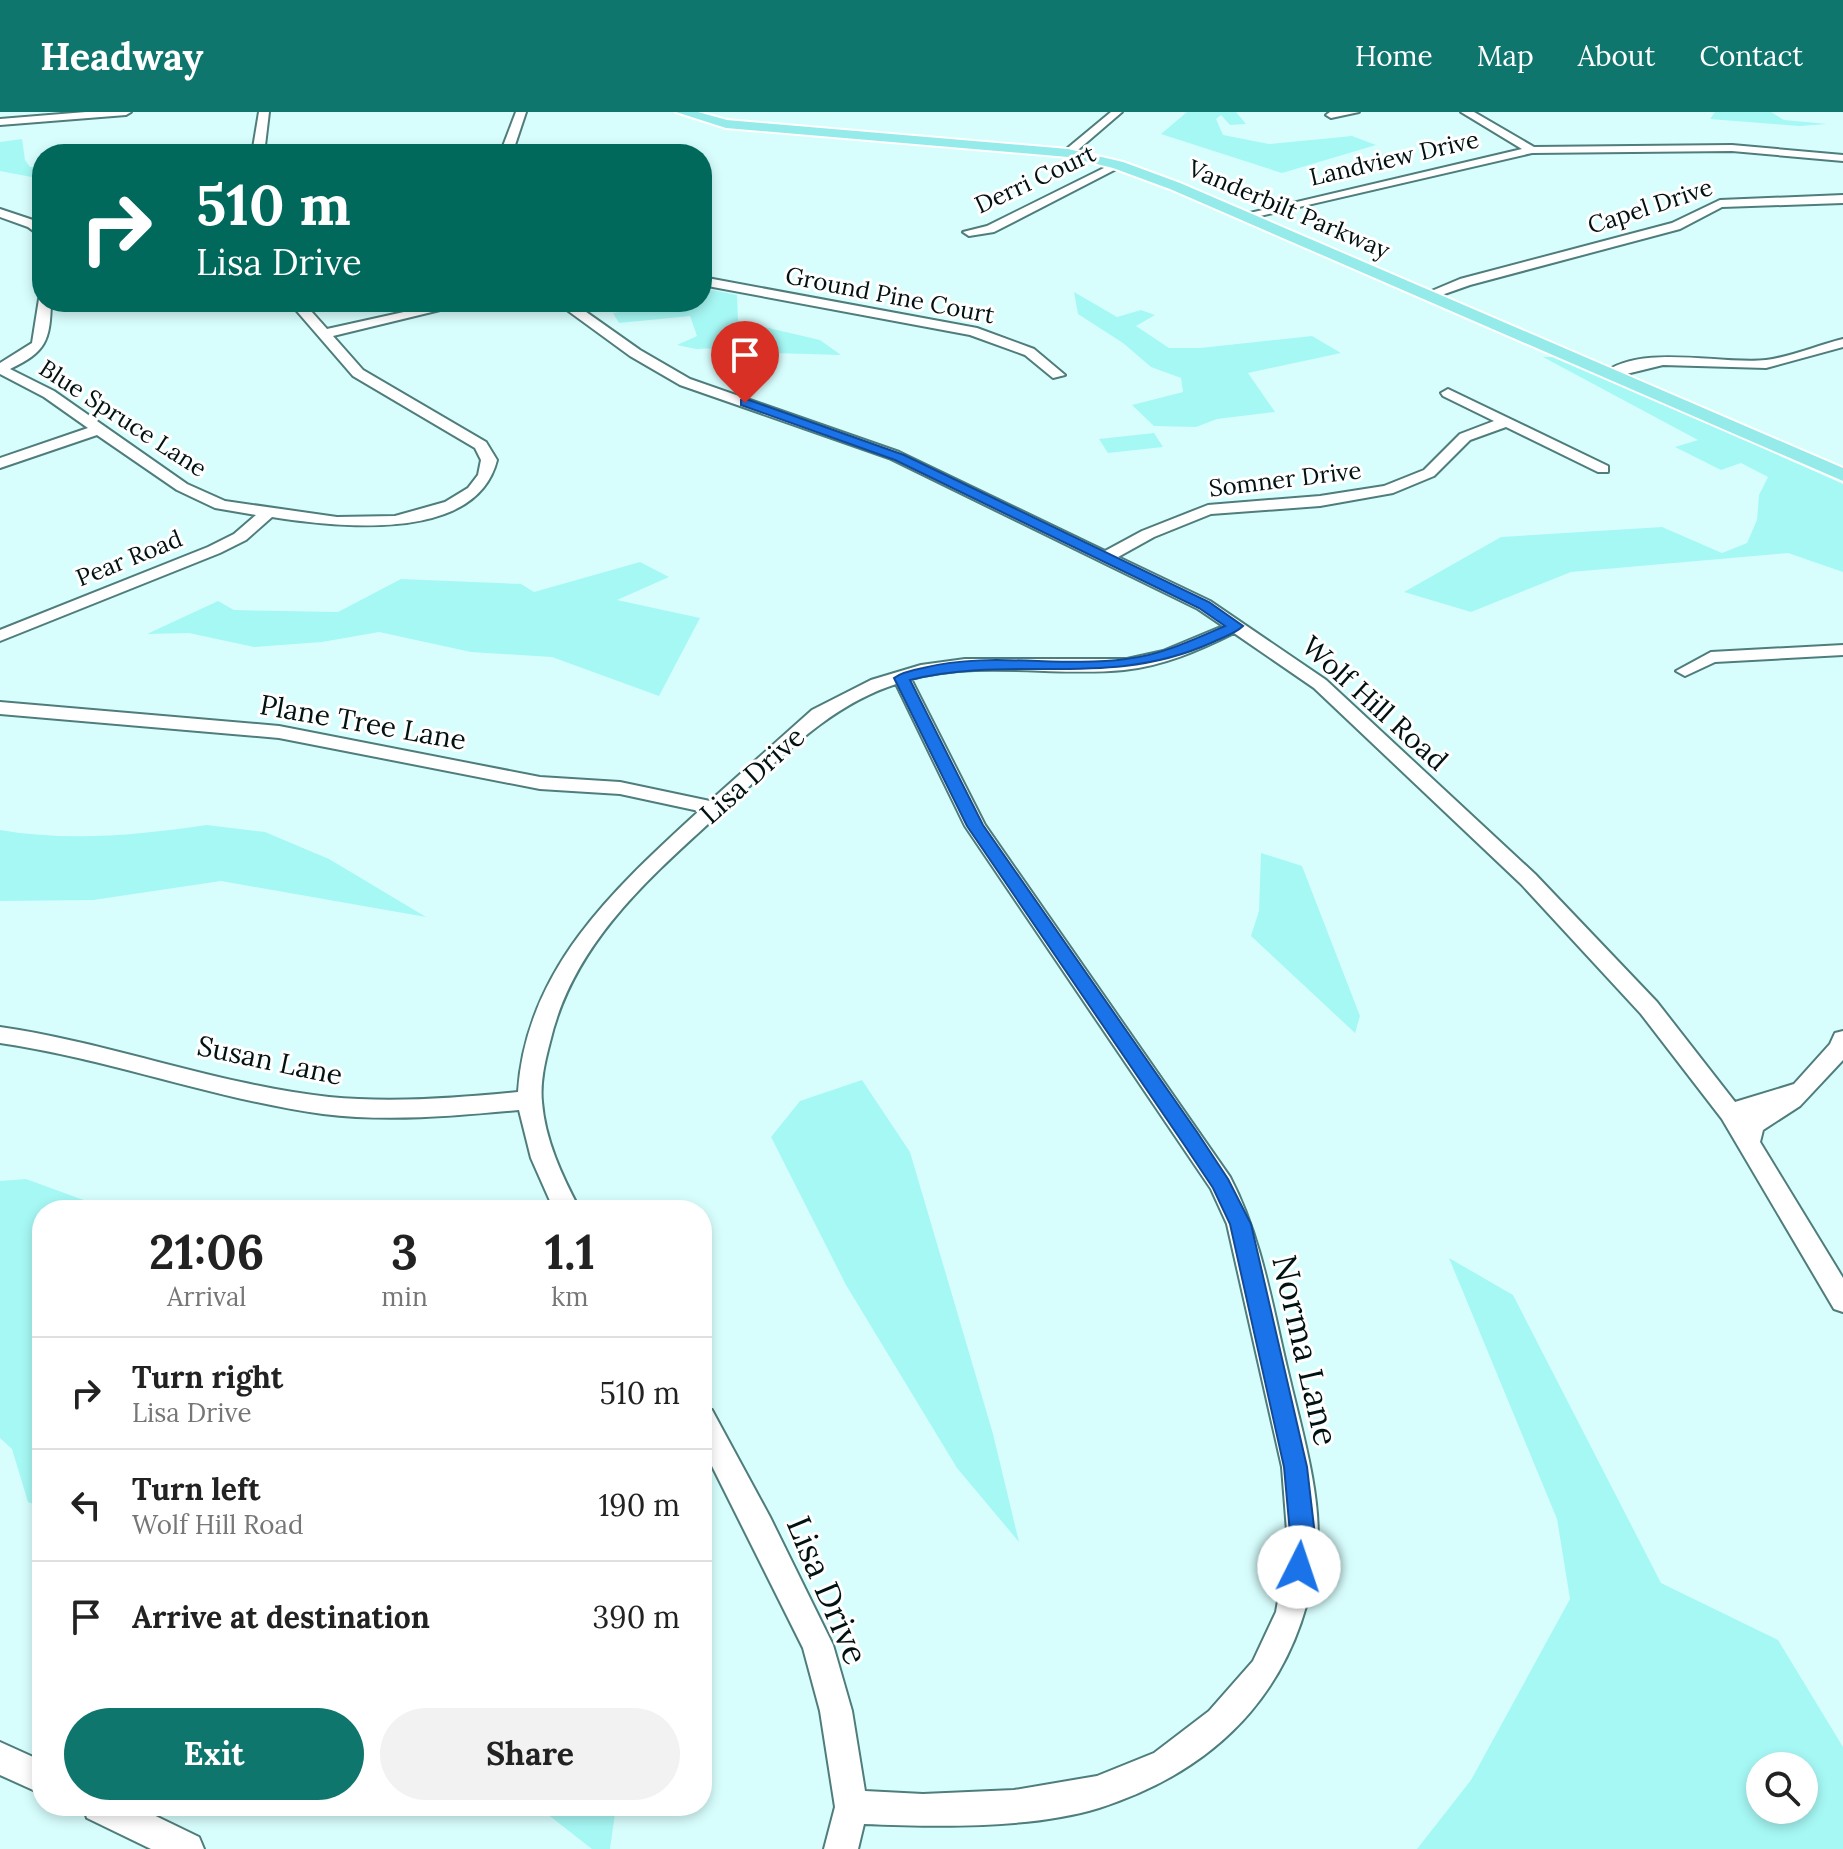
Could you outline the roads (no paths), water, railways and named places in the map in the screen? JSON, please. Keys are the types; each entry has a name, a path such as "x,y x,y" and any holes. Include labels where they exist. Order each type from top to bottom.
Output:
{"main road":[{"name":"Vanderbilt Parkway","path":"683,112 726,124 1068,153 1118,165 1843,475"}],"street":[{"path":"0,122 126,112"},
{"path":"259,144 264,112"},
{"path":"510,144 521,112"},
{"path":"1068,153 1117,112"},
{"path":"1331,115 1354,112"},
{"path":"1466,112 1532,150"},
{"name":"Landview Drive","path":"1243,216 1532,150 1732,148 1843,158"},
{"name":"Derri Court","path":"969,232 990,229 1118,165"},
{"name":"Capel Drive","path":"1428,295 1465,282 1676,226 1720,204 1843,199"},
{"path":"0,213 32,224"},
{"name":"Ground Pine Court","path":"712,283 972,331 1008,341 1044,359 1058,375"},
{"path":"0,369 35,349 44,335 44,312"},
{"name":"Blue Spruce Lane","path":"0,369 49,394 96,430 200,497 221,505 337,522 396,521 451,505 473,491 485,476 489,460 481,445 358,373 305,312"},
{"path":"325,334 422,312"},
{"name":"Wolf Hill Road","path":"577,312 635,353 685,382 894,455 1204,605 1320,684 1528,879 1649,1008 1730,1113 1843,1301"},
{"path":"1610,374 1663,361 1766,364 1843,343"},
{"path":"1448,393 1603,469"},
{"name":"Somner Drive","path":"1105,557 1176,521 1208,510 1331,500 1388,490 1429,473 1465,437 1506,422"},
{"path":"0,463 96,430"},
{"name":"Pear Road","path":"0,636 214,550 240,537 269,512"},
{"name":"Lisa Drive","path":"563,1200 538,1145 530,1100 536,1051 548,1002 569,960 589,931 621,896 714,808 830,707 866,688 943,667 983,663 1088,666 1128,663 1187,649 1236,626"},
{"path":"1685,671 1711,657 1843,650"},
{"name":"Norma Lane","path":"851,1807 923,1810 1014,1806 1097,1792 1165,1765 1220,1722 1264,1672 1291,1613 1303,1544 1296,1467 1240,1224 1221,1184 975,826 902,678"},
{"name":"Plane Tree Lane","path":"0,708 279,732 526,781 620,788 714,808"},
{"name":"Susan Lane","path":"0,1035 49,1041 297,1101 352,1108 416,1111 530,1100"},
{"path":"1747,1144 1753,1125 1785,1107 1810,1085 1841,1047 1843,1039"},
{"path":"1730,1113 1810,1085"},
{"name":"Lisa Drive","path":"712,1438 818,1645 836,1711 851,1807 841,1849"},
{"path":"0,1758 32,1773"},
{"path":"119,1816 187,1849"}]}
